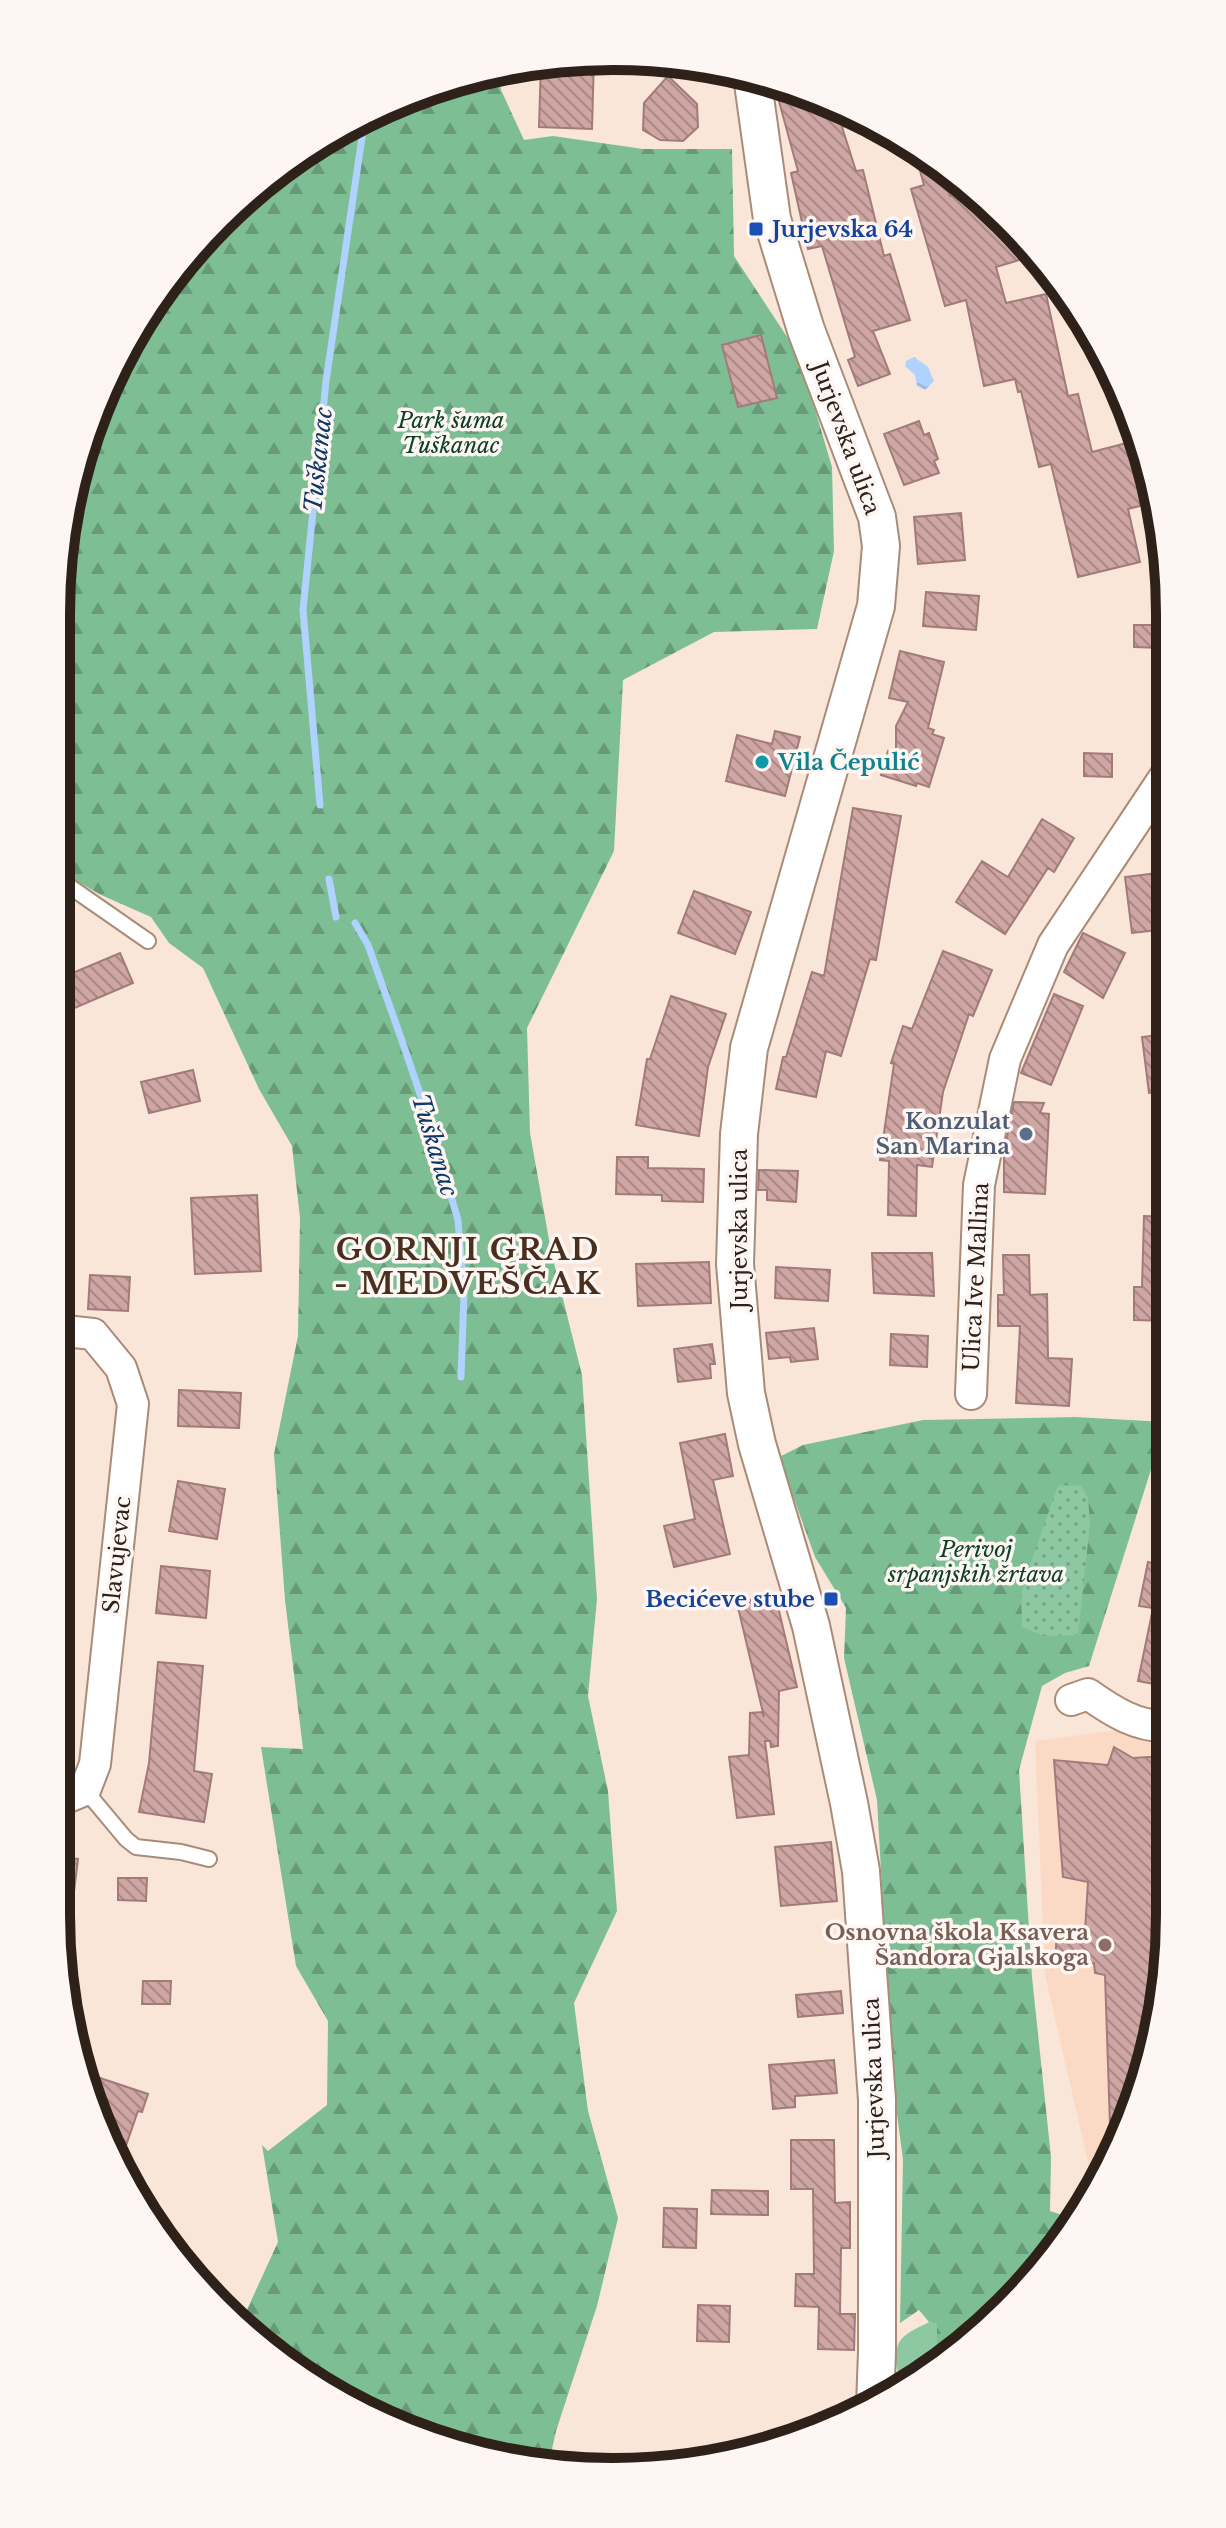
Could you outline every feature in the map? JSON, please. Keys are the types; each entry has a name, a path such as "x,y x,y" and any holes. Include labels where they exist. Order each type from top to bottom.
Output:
{"street":[{"name":"Jurjevska ulica","path":"754,89 772,219 806,330 877,517 881,546 876,606 749,1048 739,1134 735,1264 746,1393 757,1444 811,1626 861,1871 877,2100 875,2390"},
{"name":"Ulica Ive Mallina","path":"971,1394 979,1185 1005,1059 1053,945 1156,790"},
{"name":"Slavujevac","path":"70,1332 93,1334 121,1368 133,1404 95,1764 85,1790"},
{"path":"1071,1700 1088,1694 1117,1715 1156,1727"},
{"path":"70,1796 85,1790"}],"lane":[{"path":"70,887 148,941"},
{"path":"85,1790 136,1847 209,1859"}],"shaded area":[{"name":"Osnovna škola Ksavera Šandora Gjalskoga","path":"1156,1725 1155,1951 1146,2021 1115,2123 1090,2173 1045,1975 1035,1741"}],"green space":[{"name":"Park šuma Tuškanac","path":"500,82 524,140 553,136 643,149 732,149 734,256 799,355 832,467 834,551 817,629 714,632 623,680 614,851 527,1028 530,1133 551,1251 582,1375 597,1599 588,1696 608,1791 617,1911 574,2003 588,2111 618,2218 597,2306 551,2454 507,2448 405,2417 311,2366 245,2314 278,2242 262,2145 268,2151 327,2105 328,2021 296,1966 261,1747 303,1749 285,1600 274,1454 298,1336 300,1218 292,1146 259,1089 203,968 169,943 151,917 70,877 70,613 75,542 89,472 111,405 143,341 182,282 229,229 282,182 311,162 405,111"},
{"name":"Perivoj srpanjskih žrtava","path":"1075,1417 1156,1421 1156,1454 1089,1666 1065,1673 1042,1686 1019,1770 1032,1977 1051,2157 1050,2211 1065,2216 1044,2246 997,2299 937,2351 937,2324 929,2322 919,2310 900,2323 903,2160 893,2083 877,1800 844,1658 846,1608 815,1557 779,1457 803,1445 923,1420"},
{"path":"1058,1486 1081,1486 1088,1498 1090,1523 1078,1635 1044,1636 1022,1627 1021,1597"},
{"path":"929,2322 937,2324 938,2350 899,2376 896,2352 900,2341"}],"water":[{"path":"914,357 928,367 934,381 925,390 917,386 915,375 905,366 906,361"}],"building":[{"path":"594,71 592,129 539,127 541,75"},
{"path":"668,76 697,104 698,127 683,141 660,140 643,130 644,103"},
{"path":"778,96 850,125 842,127 856,171 863,170 884,256 890,254 910,320 873,331 890,374 858,386 848,360 855,357 822,246 808,249 791,173 798,171"},
{"path":"918,164 946,184 950,196 958,194 971,205 1024,259 996,267 1006,303 1046,294 1068,396 1078,394 1092,452 1128,443 1145,504 1128,509 1140,562 1078,577 1051,464 1039,467 1021,391 1018,392 1015,379 984,386 966,300 945,306 911,189 924,185"},
{"path":"761,335 777,398 738,407 722,345"},
{"path":"919,421 924,435 929,433 938,459 934,461 939,473 904,485 884,434"},
{"path":"961,513 965,560 918,564 914,517"},
{"path":"926,592 979,596 976,630 923,626"},
{"path":"1134,625 1156,625 1156,648 1134,647"},
{"path":"900,651 944,662 928,728 934,730 932,734 944,738 929,787 881,775 888,751 896,754 896,726 908,702 889,698"},
{"name":"Vila Čepulić","path":"775,731 800,737 785,796 726,781 737,735 772,744"},
{"path":"1084,753 1112,754 1112,777 1084,776"},
{"path":"853,808 901,816 876,960 870,959 841,1056 826,1051 816,1097 776,1089 783,1057 786,1057 812,972 824,976"},
{"path":"1042,819 1074,838 1054,872 1048,868 1005,934 956,902 982,861 1008,877"},
{"path":"1156,873 1156,930 1132,933 1125,877"},
{"path":"694,891 751,912 735,954 678,933"},
{"path":"1083,933 1125,953 1103,998 1064,972"},
{"path":"943,951 992,970 973,1016 969,1014 943,1092 932,1167 917,1165 916,1216 888,1215 889,1161 880,1160 894,1064 891,1063 903,1026 912,1029"},
{"path":"120,953 133,983 70,1010 70,974"},
{"path":"1054,994 1083,1006 1051,1085 1021,1073"},
{"path":"671,996 726,1014 708,1067 699,1136 636,1125 647,1059 650,1059"},
{"path":"1156,1035 1156,1092 1149,1093 1142,1037"},
{"path":"193,1070 200,1101 149,1113 141,1082"},
{"path":"1014,1102 1044,1103 1040,1113 1049,1114 1045,1194 1004,1192 1004,1152"},
{"path":"617,1157 648,1157 648,1168 704,1169 703,1202 662,1201 662,1195 616,1194"},
{"path":"759,1170 798,1171 796,1202 767,1200 767,1190 758,1190"},
{"path":"257,1195 261,1271 195,1274 191,1198"},
{"path":"1144,1216 1156,1216 1156,1321 1134,1320 1134,1287 1142,1287"},
{"path":"872,1253 932,1253 934,1296 874,1293"},
{"path":"1003,1255 1029,1255 1030,1295 1047,1294 1048,1358 1072,1359 1069,1406 1016,1403 1020,1326 998,1326 998,1295 1004,1295"},
{"path":"709,1262 711,1303 638,1306 636,1264"},
{"path":"776,1267 830,1270 828,1301 775,1298"},
{"path":"90,1275 130,1277 128,1311 88,1309"},
{"path":"814,1328 818,1359 791,1362 790,1357 769,1359 766,1333"},
{"path":"891,1334 928,1336 927,1367 890,1365"},
{"path":"712,1344 715,1364 710,1364 711,1378 678,1382 674,1349"},
{"path":"179,1390 241,1393 239,1428 178,1426"},
{"path":"725,1434 733,1476 713,1480 730,1554 674,1567 664,1526 695,1519 680,1443"},
{"path":"178,1481 225,1489 217,1539 169,1531"},
{"path":"1148,1562 1156,1564 1156,1684 1138,1681 1153,1608 1139,1606"},
{"path":"161,1566 210,1571 206,1618 156,1613"},
{"path":"775,1594 797,1687 779,1691 778,1746 771,1747 770,1741 765,1741 774,1814 737,1818 729,1757 749,1755 750,1713 762,1712 764,1717 737,1603"},
{"path":"158,1662 203,1666 194,1771 212,1774 204,1822 139,1812 149,1763"},
{"name":"Osnovna škola Ksavera Šandora Gjalskoga","path":"1114,1747 1133,1758 1156,1757 1156,1915 1151,1986 1137,2056 1110,2133 1105,1975 1095,1973 1094,1963 1055,1966 1057,1928 1085,1931 1088,1882 1063,1877 1054,1760 1108,1765"},
{"path":"831,1842 837,1901 781,1906 775,1847"},
{"path":"70,1858 78,1859 70,1923"},
{"path":"118,1878 147,1878 146,1901 118,1900"},
{"path":"143,1981 171,1981 170,2004 142,2004"},
{"path":"841,1991 843,2013 798,2017 796,1995"},
{"path":"834,2060 837,2093 795,2096 795,2107 773,2109 769,2065"},
{"path":"95,2076 148,2094 142,2112 138,2111 124,2151"},
{"path":"791,2140 834,2140 835,2203 850,2202 850,2248 841,2248 840,2314 855,2314 854,2350 818,2349 819,2307 795,2306 796,2274 814,2274 813,2189 791,2189"},
{"path":"712,2190 768,2191 768,2215 711,2214"},
{"path":"664,2208 697,2209 696,2248 663,2247"},
{"path":"698,2305 730,2306 729,2342 697,2341"}],"waterway":[{"name":"Tuškanac","path":"320,805 303,610 326,381 363,132"},
{"name":"Tuškanac","path":"329,879 336,917"},
{"name":"Tuškanac","path":"355,923 368,945 401,1038 458,1220 464,1293 461,1377"}],"place":[{"name":"Jurjevska 64","path":"756,229"},
{"name":"Vila Čepulić","path":"762,762"},
{"name":"Konzulat San Marina","path":"1026,1134"},
{"name":"Becićeve stube","path":"831,1599"},
{"name":"Osnovna škola Ksavera Šandora Gjalskoga","path":"1105,1945"}],"district":[{"name":"GORNJI GRAD - MEDVEŠČAK","path":"468,1266"}]}
